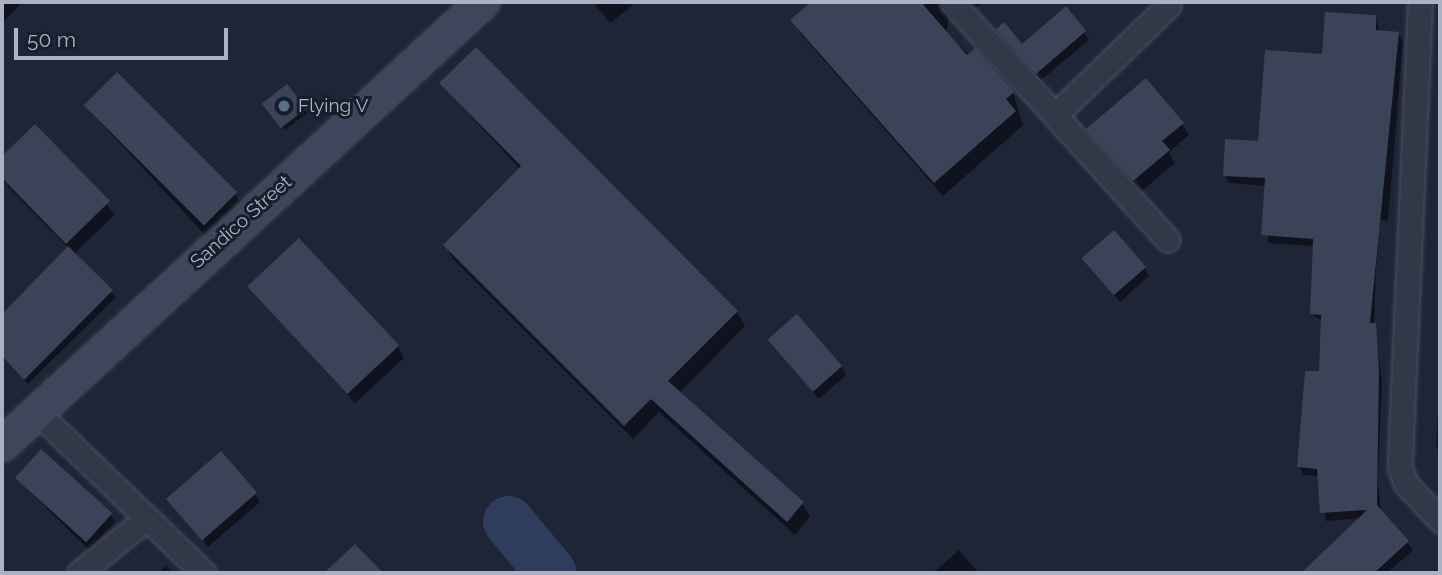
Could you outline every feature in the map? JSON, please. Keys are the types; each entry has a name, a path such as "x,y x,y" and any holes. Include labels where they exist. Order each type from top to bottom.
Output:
{"main road":[{"name":"Sandico Street","path":"2,445 483,2"}],"street":[{"path":"953,2 1168,240"},
{"path":"1420,2 1400,468 1406,484 1440,520"},
{"path":"1055,115 1169,5"},
{"path":"37,412 204,573"},
{"path":"79,573 146,519"}],"building":[{"path":"811,2 921,2 967,55 975,48 1014,92 1006,99 1016,111 934,183 790,20"},
{"path":"1066,6 1086,31 1036,74 996,29 1004,22 1022,44"},
{"path":"1325,12 1376,15 1376,30 1399,32 1370,323 1376,323 1379,371 1377,505 1409,541 1374,573 1301,573 1367,510 1320,513 1317,469 1297,467 1305,371 1319,371 1321,315 1310,314 1313,239 1261,235 1265,178 1223,176 1225,139 1258,141 1265,50 1322,54"},
{"path":"476,47 738,311 668,381 804,502 787,522 651,399 624,426 443,245 521,166 439,83"},
{"path":"117,72 237,192 204,225 84,105"},
{"path":"1146,78 1184,123 1162,141 1170,150 1133,181 1086,129"},
{"name":"Flying V","path":"287,84 306,108 281,128 262,104"},
{"path":"35,124 110,201 66,244 2,178 2,156"},
{"path":"1114,230 1146,267 1114,295 1082,258"},
{"path":"299,238 399,346 347,394 247,286"},
{"path":"68,246 113,290 24,380 2,356 2,314"},
{"path":"797,314 842,366 813,392 768,340"},
{"path":"41,449 112,513 86,542 15,478"},
{"path":"221,451 257,493 202,540 166,499"},
{"path":"355,544 383,573 324,573"}],"waterway":[{"path":"508,521 551,573"}],"place":[{"name":"Flying V","path":"284,106"}]}
